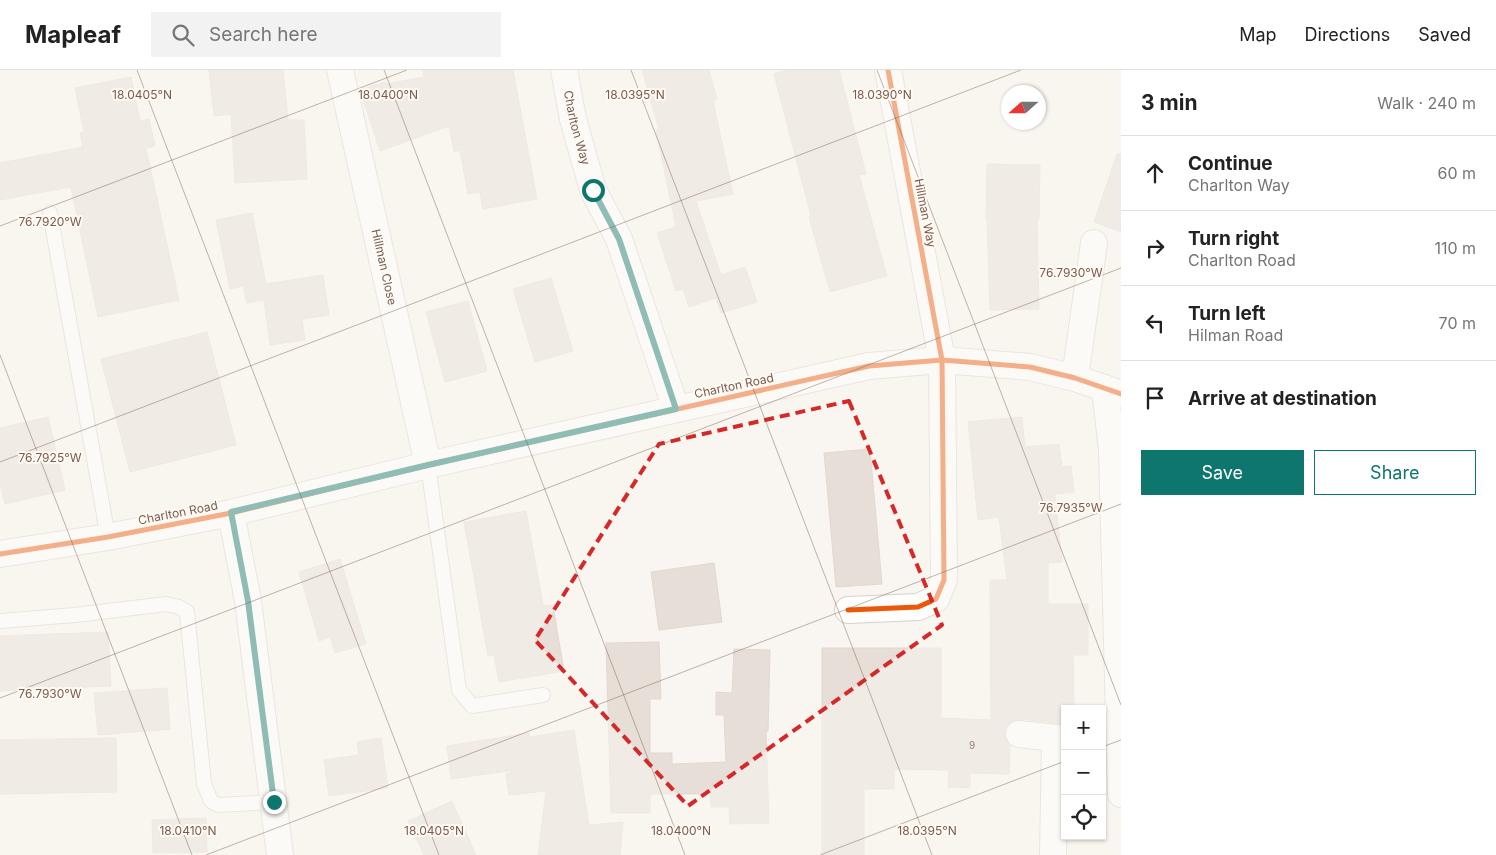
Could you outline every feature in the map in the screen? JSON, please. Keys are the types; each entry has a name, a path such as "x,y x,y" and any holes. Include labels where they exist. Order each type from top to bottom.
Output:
{"street":[{"name":"Hillman Close","path":"340,70 428,465"},
{"name":"Charlton Way","path":"564,70 574,119 593,190 619,239 676,409"},
{"name":"Hillman Way","path":"848,610 918,607 936,599 944,580 942,360 888,70"},
{"path":"1075,378 1094,243"},
{"name":"Charlton Road","path":"0,554 108,537 231,512 428,465 869,366 942,360 1030,367 1075,378 1113,391"},
{"path":"1113,391 1111,740 1121,794"},
{"path":"231,512 248,601 280,855"},
{"path":"1019,734 1060,738 1053,855"}],"lane":[{"path":"50,213 108,537"},
{"path":"428,465 459,690 472,706 544,695"},
{"path":"0,621 75,615 166,604 179,607 187,612 204,784 211,800 218,805 274,802"}],"highlighted area":[{"path":"849,401 942,625 688,806 535,640 659,444"}],"building":[{"path":"209,70 283,70 288,120 304,120 307,179 235,183 231,114 214,116"},
{"path":"423,70 513,70 537,199 483,209 480,192 468,194 460,150 454,152 449,126 380,151 360,90 385,82 386,84 424,77"},
{"path":"642,70 709,70 717,99 713,101 733,194 696,201 721,275 745,267 757,302 721,313 716,298 689,307 683,289 676,291 657,233 676,227 656,130 659,129"},
{"path":"789,70 839,70 866,174 859,175 887,276 830,292 809,217 811,216 774,74"},
{"path":"131,77 140,121 149,119 155,146 146,148 179,300 98,317 71,187 0,200 0,163 83,147 80,133 84,132 75,88"},
{"path":"1117,154 1121,154 1121,232 1094,222"},
{"path":"987,164 1040,165 1039,219 1037,219 1039,309 990,310 986,218"},
{"path":"252,213 266,284 323,275 329,315 302,319 305,340 270,345 264,300 247,303 243,286 230,289 216,220"},
{"path":"551,278 573,351 535,362 513,289"},
{"path":"468,301 487,371 445,382 426,312"},
{"path":"207,332 236,445 130,472 101,359"},
{"path":"48,417 65,490 5,504 0,484 0,428"},
{"path":"1022,417 1025,447 1059,444 1062,467 1071,466 1074,492 1055,494 1062,562 1048,563 1048,604 1088,604 1088,655 1073,655 1074,705 1061,705 1061,724 1021,719 1013,721 1007,726 1004,733 1010,746 1009,774 970,773 970,788 948,787 949,770 894,769 894,789 864,789 864,855 822,855 822,648 941,648 941,718 991,720 990,580 1007,580 999,517 978,520 968,422"},
{"path":"870,449 882,584 836,587 824,453"},
{"path":"526,511 543,605 553,606 564,671 499,682 494,655 488,656 464,522"},
{"path":"340,559 366,644 335,653 330,637 319,641 299,572"},
{"path":"714,563 722,622 659,630 651,572"},
{"path":"108,632 111,686 0,691 0,636"},
{"path":"659,642 661,699 650,699 650,753 672,753 672,764 726,762 724,715 716,715 716,692 732,693 734,649 770,650 768,731 766,731 769,823 730,824 729,807 711,807 710,794 650,794 650,813 611,813 606,643"},
{"path":"167,688 170,729 98,735 94,693"},
{"path":"574,730 589,825 623,822 620,855 538,855 546,791 509,795 506,774 515,770 451,779 447,746 529,733 530,737"},
{"path":"116,738 117,792 0,794 0,740"},
{"path":"381,738 388,788 329,796 324,760 359,755 357,742"},
{"path":"452,801 476,855 424,855 408,821"},
{"path":"206,818 207,852 153,853 152,820"}],"cycle path":[{"path":"848,610 918,607 936,599 944,580 942,360 888,70"},
{"path":"0,554 108,537 231,513 428,465 869,366 942,360 1030,367 1075,378 1121,394"}],"route":[{"path":"274,802 248,601 231,512 676,409 619,239 593,190"}]}
